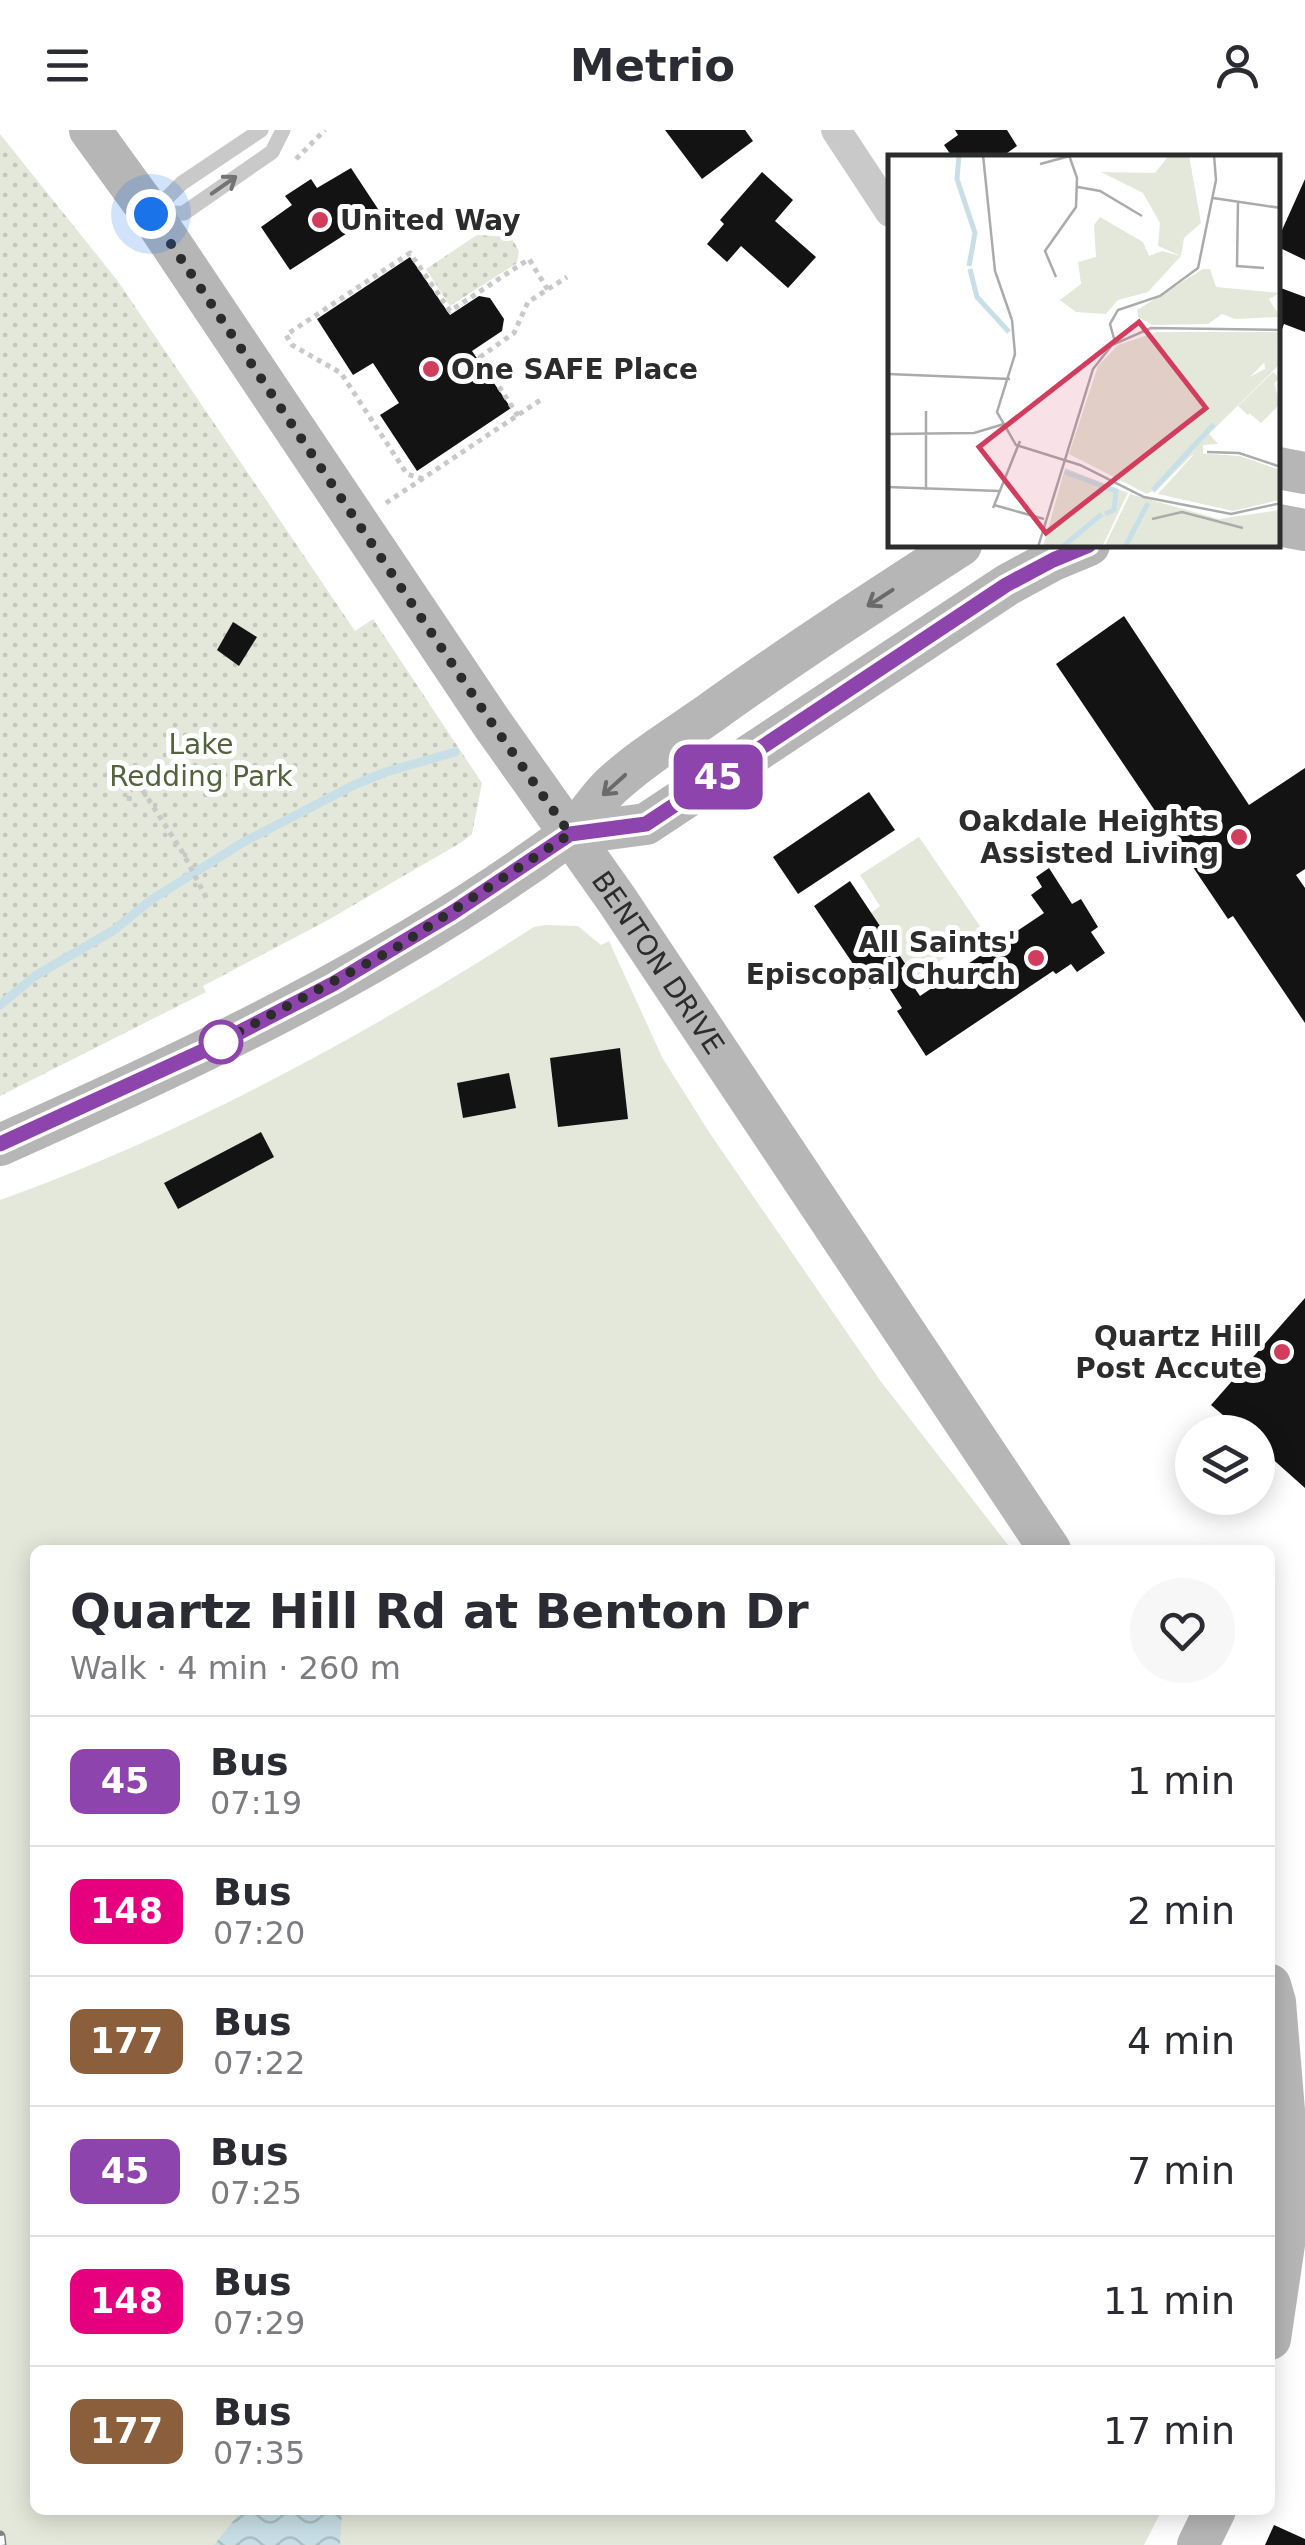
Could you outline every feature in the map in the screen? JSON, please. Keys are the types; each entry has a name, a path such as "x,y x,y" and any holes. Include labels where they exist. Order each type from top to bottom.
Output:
{"street":[{"name":"BENTON DRIVE","path":"90,130 151,214 1047,1545"},
{"path":"836,130 888,209"},
{"path":"1280,468 1305,473"},
{"path":"1280,525 1305,530"},
{"path":"0,1144 205,1050 333,984 452,913 570,834 610,787 663,746 957,548"},
{"path":"570,834 646,824 1063,550"},
{"path":"1275,2010 1297,2172 1275,2305"},
{"path":"1198,2545 1213,2515"}],"lane":[{"path":"151,214 182,183 260,130"},
{"path":"151,214 184,214 272,152 283,130"}],"path":[{"path":"422,479 407,474 341,373 292,344 286,336 410,253 450,311 529,259 548,290"},
{"path":"518,416 480,357 511,337 528,302 568,277"},
{"path":"385,504 542,399"},
{"path":"129,801 130,790 138,784 208,899"}],"green space":[{"name":"Lake Redding Park","path":"0,134 117,280 355,631 373,619 482,783 472,834 462,842 328,920 203,986 206,992 0,1096"},
{"path":"477,235 511,237 519,251 517,263 450,306 426,269"},
{"path":"919,837 984,932 909,981 901,968 906,964 871,913 880,906 860,875"},
{"path":"578,926 601,945 609,941 663,1059 711,1135 879,1379 1008,1545 30,1545 30,2515 1159,2515 1144,2545 0,2545 0,1200 140,1144 275,1079 406,1006 534,927"}],"water":[{"path":"238,2515 342,2515 340,2545 214,2545"}],"building":[{"path":"665,130 745,130 753,141 702,179"},
{"path":"955,130 1007,130 1017,146 1004,155 951,155 944,145 958,135"},
{"name":"United Way","path":"351,168 380,212 290,270 261,227 292,205 285,196 311,179 317,188"},
{"path":"762,172 793,200 775,221 816,257 788,288 741,246 727,262 707,244 724,224 720,220"},
{"path":"1305,179 1305,260 1280,248 1280,235"},
{"name":"One SAFE Place","path":"410,257 450,315 479,296 490,298 504,319 502,331 472,351 511,408 417,471 380,415 399,403 373,363 353,375 317,319"},
{"path":"1280,288 1305,297 1305,332 1284,324 1280,335"},
{"name":"Oakdale Heights Assisted Living","path":"1124,616 1249,805 1305,768 1305,869 1296,875 1305,888 1305,1023 1233,916 1228,919 1056,664"},
{"path":"233,622 257,637 239,666 217,650"},
{"path":"869,792 895,830 798,894 773,857"},
{"name":"All Saints' Episcopal Church","path":"1049,868 1072,904 1081,899 1098,927 1091,932 1105,953 1077,972 1071,964 1056,974 1053,971 926,1056 897,1011 902,1008 884,980 870,989 814,906 850,881 906,965 901,968 920,996 1044,913 1031,895 1042,887 1036,877"},
{"path":"620,1048 628,1119 558,1127 550,1058"},
{"path":"509,1073 516,1108 463,1118 457,1083"},
{"path":"261,1132 274,1157 178,1209 164,1183"},
{"name":"Quartz Hill Post Accute","path":"1305,1298 1305,1488 1275,1461 1275,1415 1223,1415 1211,1405"},
{"path":"1274,2525 1305,2539 1305,2545 1265,2545"}],"waterway":[{"path":"0,1005 35,976 114,930 151,900 242,843 354,785 455,752"}],"railway":[{"path":"0,2536 1,2545"}],"bus line":[{"name":"45","path":"0,1144 205,1050 333,984 452,913 570,834 646,824 1006,585 1082,548"}],"place":[{"name":"United Way","path":"320,220"},
{"name":"One SAFE Place","path":"431,369"},
{"name":"Oakdale Heights Assisted Living","path":"1239,837"},
{"name":"All Saints' Episcopal Church","path":"1036,958"},
{"name":"Quartz Hill Post Accute","path":"1282,1352"}],"route":[{"path":"151,214 570,834 394,949 205,1050 221,1042"}]}
